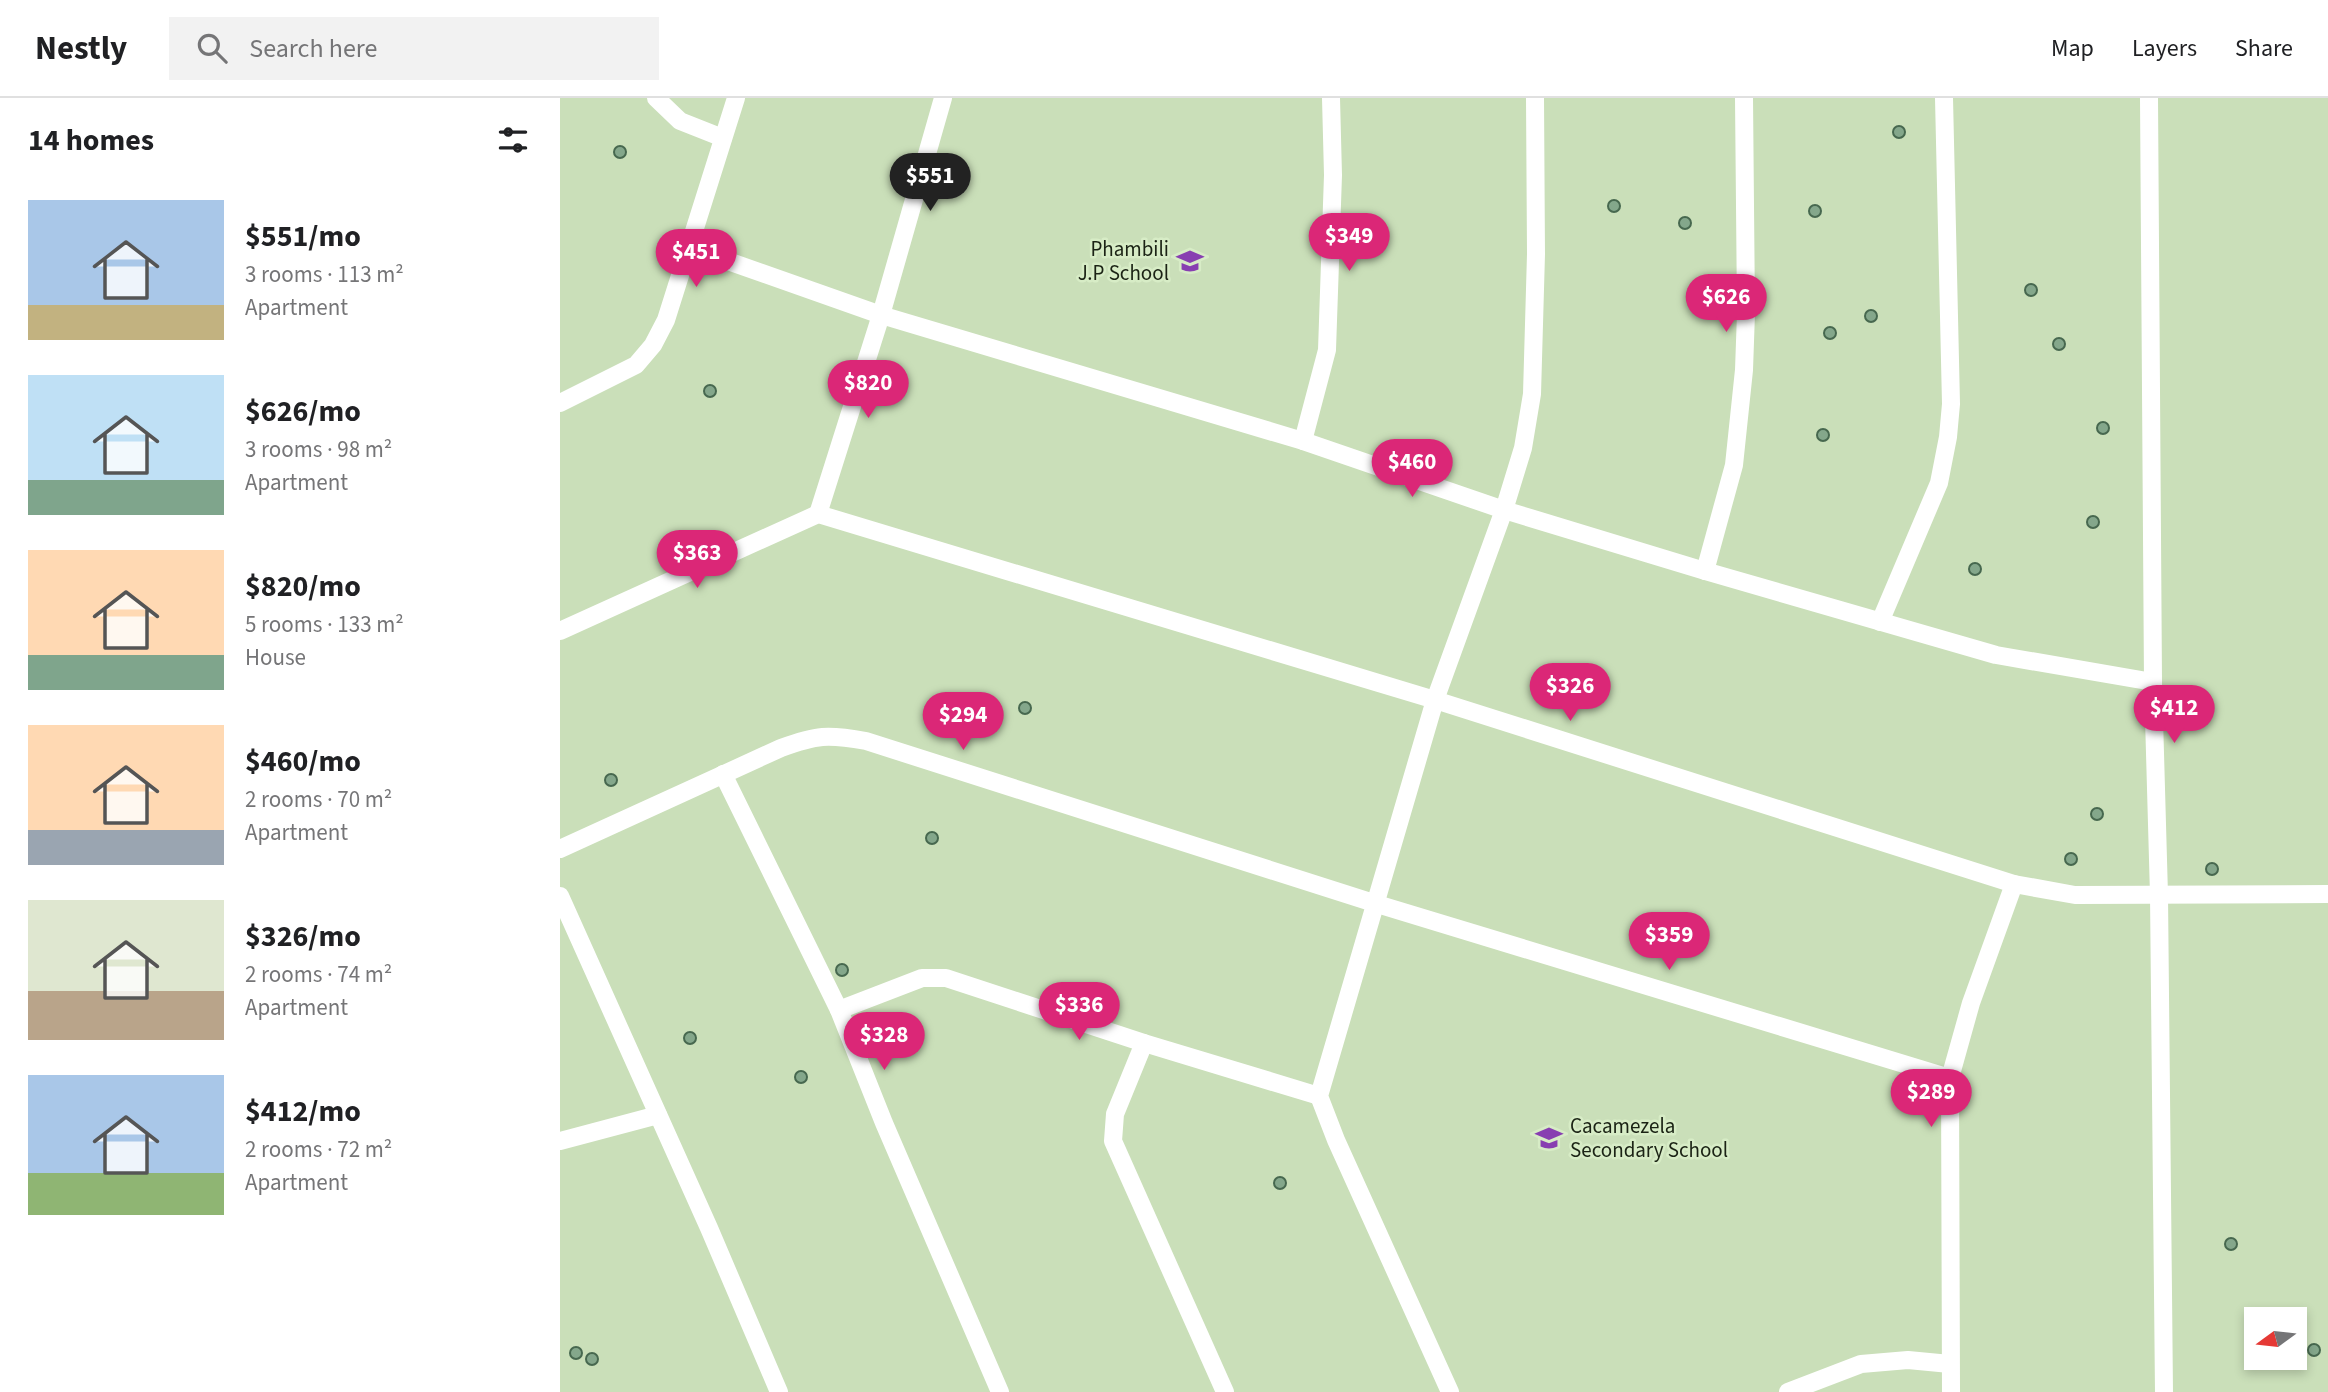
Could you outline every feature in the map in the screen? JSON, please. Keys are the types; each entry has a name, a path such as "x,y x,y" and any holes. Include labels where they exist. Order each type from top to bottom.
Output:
{"street":[{"path":"656,98 680,121 723,138"},
{"path":"562,396 636,366 653,345 666,320 736,98"},
{"path":"818,513 881,315 943,98"},
{"path":"1303,441 1327,350 1333,175 1332,98"},
{"path":"1450,1392 1336,1140 1319,1096 1435,700 1504,510 1523,448 1532,394 1536,254 1535,98"},
{"path":"1705,571 1734,466 1744,370 1744,98"},
{"path":"1880,622 1939,483 1948,438 1951,404 1944,98"},
{"path":"2149,98 2153,682 2159,895 2164,1392"},
{"path":"688,247 881,315 1303,441 1504,510 1705,571 1996,655 2153,682"},
{"path":"560,631 818,513 1435,700 2014,884 2075,895 2328,894"},
{"path":"560,849 723,774 815,736 834,735 866,741 1377,904 1950,1077"},
{"path":"723,774 839,1010 884,1123 1000,1392"},
{"path":"1951,1392 1950,1077 1971,1003 2014,884"},
{"path":"560,896 779,1392"},
{"path":"839,1010 922,978 946,978 1144,1043 1319,1096"},
{"path":"1144,1043 1115,1114 1113,1140 1225,1392"},
{"path":"560,1141 658,1115"},
{"path":"1788,1392 1861,1364 1908,1360 1950,1364"}],"building":[{"path":"1899,126 1905,132 1899,138 1893,132"},
{"path":"620,146 626,152 620,158 614,152"},
{"path":"1614,200 1620,206 1614,212 1608,206"},
{"path":"1815,205 1821,211 1815,217 1809,211"},
{"path":"1685,217 1691,223 1685,229 1679,223"},
{"path":"2031,284 2037,290 2031,296 2025,290"},
{"path":"1871,310 1877,316 1871,322 1865,316"},
{"path":"1830,327 1836,333 1830,339 1824,333"},
{"path":"2059,338 2065,344 2059,350 2053,344"},
{"path":"710,385 716,391 710,397 704,391"},
{"path":"2103,422 2109,428 2103,434 2097,428"},
{"path":"1823,429 1829,435 1823,441 1817,435"},
{"path":"2093,516 2099,522 2093,528 2087,522"},
{"path":"1975,563 1981,569 1975,575 1969,569"},
{"path":"1025,702 1031,708 1025,714 1019,708"},
{"path":"951,703 957,709 951,715 945,709"},
{"path":"611,774 617,780 611,786 605,780"},
{"path":"2097,808 2103,814 2097,820 2091,814"},
{"path":"932,832 938,838 932,844 926,838"},
{"path":"2071,853 2077,859 2071,865 2065,859"},
{"path":"2212,863 2218,869 2212,875 2206,869"},
{"path":"842,964 848,970 842,976 836,970"},
{"path":"690,1032 696,1038 690,1044 684,1038"},
{"path":"801,1071 807,1077 801,1083 795,1077"},
{"path":"1280,1177 1286,1183 1280,1189 1274,1183"},
{"path":"2231,1238 2237,1244 2231,1250 2225,1244"},
{"path":"2314,1344 2320,1350 2314,1356 2308,1350"},
{"path":"576,1347 582,1353 576,1359 570,1353"},
{"path":"592,1353 598,1359 592,1365 586,1359"}],"place":[{"name":"Phambili J.P School","path":"1190,261"},
{"name":"Cacamezela Secondary School","path":"1549,1138"}]}
